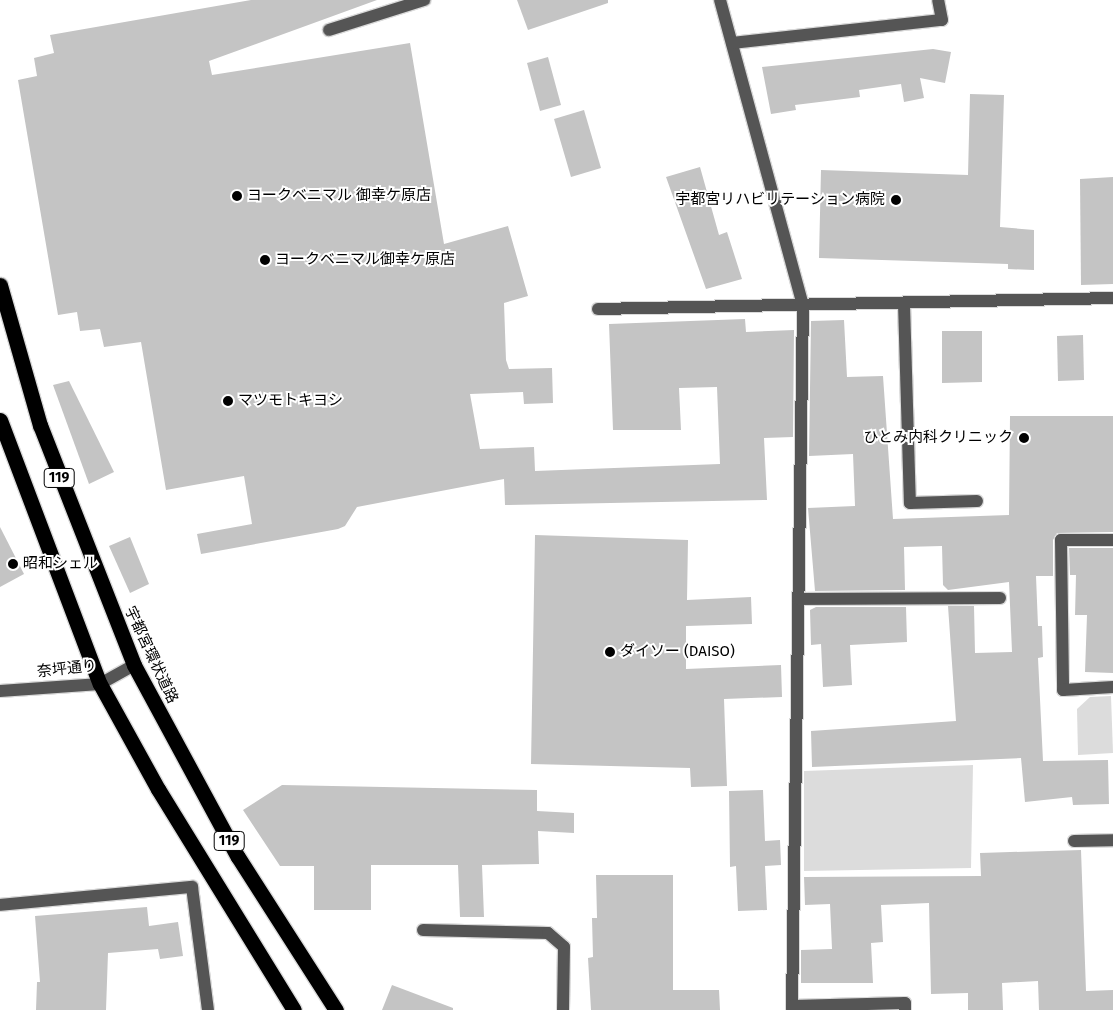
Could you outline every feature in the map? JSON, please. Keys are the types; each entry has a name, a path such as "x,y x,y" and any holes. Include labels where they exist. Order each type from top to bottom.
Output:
{"highway":[{"name":"宇都宮環状道路","path":"0,285 40,424 134,665 238,857 336,1010"},
{"name":"119","path":"0,420 100,684 209,875 294,1010"}],"street":[{"path":"329,30 424,0"},
{"path":"720,0 804,306 792,1008 905,1003 905,1010"},
{"path":"732,43 942,20 938,0"},
{"path":"598,309 904,304 1113,298"},
{"path":"904,304 910,503 977,501"},
{"path":"1113,540 1060,540 1063,690 1113,687"},
{"path":"798,599 1000,598"},
{"name":"奈坪通り","path":"0,691 100,684 134,665"},
{"path":"1074,842 1113,840"},
{"path":"0,905 192,887 209,875"},
{"path":"192,887 208,1010"},
{"path":"423,930 548,933 564,947 563,1010"}],"shaded area":[{"path":"1111,696 1113,753 1078,755 1077,709 1090,697"},
{"path":"973,765 971,868 804,871 804,771"}],"building":[{"name":"ヨークベニマル 御幸ケ原店","path":"251,0 377,0 209,61 212,75 410,43 444,244 508,226 528,296 504,303 506,360 509,369 552,368 553,403 524,404 523,392 470,394 480,449 534,447 535,471 720,464 717,387 679,388 681,430 613,430 609,324 745,319 746,332 794,330 793,437 764,438 767,500 505,505 504,479 357,507 345,526 338,529 201,554 197,534 252,524 244,476 166,490 141,342 104,347 100,329 80,331 77,312 58,315 18,80 37,76 34,58 54,53 50,35"},
{"path":"517,0 608,0 608,3 528,30"},
{"path":"933,49 951,52 945,83 920,78 924,98 904,102 901,84 859,90 860,97 795,105 796,110 771,114 762,67"},
{"path":"548,57 561,105 540,111 527,63"},
{"path":"970,94 1004,95 1000,227 1034,230 1034,270 1008,269 1008,264 819,258 821,170 968,175"},
{"path":"584,110 601,168 571,177 554,119"},
{"path":"700,167 719,235 727,232 742,279 706,289 666,177"},
{"path":"1113,177 1113,284 1081,285 1080,179"},
{"path":"844,320 847,377 883,376 893,519 1009,515 1010,416 1113,416 1113,532 1057,533 1053,540 1053,576 1036,576 1038,626 1042,626 1043,657 1038,658 1043,761 1108,760 1109,804 1073,805 1072,797 1025,802 1021,758 812,767 811,731 956,721 948,606 974,606 975,653 1012,652 1009,582 948,590 943,585 942,546 904,547 905,590 815,591 808,508 855,506 853,454 809,456 811,321"},
{"path":"942,331 982,331 982,382 942,383"},
{"path":"1083,335 1084,380 1058,381 1057,336"},
{"path":"69,381 114,472 89,484 53,385"},
{"path":"0,527 24,574 0,587"},
{"name":"ダイソー (DAISO)","path":"535,535 688,540 687,600 751,597 752,624 686,626 686,669 781,665 782,697 724,699 727,786 691,787 690,768 531,764"},
{"path":"130,537 149,584 130,593 109,546"},
{"path":"1069,548 1113,548 1113,673 1085,672 1087,615 1075,615 1076,575 1070,575"},
{"path":"816,607 906,607 907,642 850,645 852,685 823,687 821,644 811,645 810,610"},
{"path":"282,785 537,790 537,811 574,813 574,833 538,831 539,864 482,865 484,917 460,917 458,865 371,865 371,910 314,910 314,866 280,866 243,810"},
{"path":"763,790 765,841 780,840 781,865 765,866 767,910 738,911 736,866 730,867 729,791"},
{"path":"1081,850 1086,991 1113,990 1113,1010 1039,1010 1038,981 1002,983 1003,1010 968,1010 968,993 931,994 929,903 881,905 883,942 871,943 873,983 801,983 801,950 832,949 830,904 805,905 804,877 981,876 980,853"},
{"path":"596,875 673,875 673,990 719,990 720,1010 591,1010 588,958 593,957 592,918 597,918"},
{"path":"147,907 149,926 178,922 183,956 160,959 158,949 108,953 106,1010 36,1010 37,982 40,982 35,916"},
{"path":"392,985 453,1008 453,1010 382,1010"}],"place":[{"name":"ヨークベニマル 御幸ケ原店","path":"237,196"},
{"name":"宇都宮リハビリテーション病院","path":"896,200"},
{"name":"ヨークベニマル御幸ケ原店","path":"265,260"},
{"name":"マツモトキヨシ","path":"228,401"},
{"name":"ひとみ内科クリニック","path":"1024,438"},
{"name":"昭和シェル","path":"13,564"},
{"name":"ダイソー (DAISO)","path":"610,652"}]}
